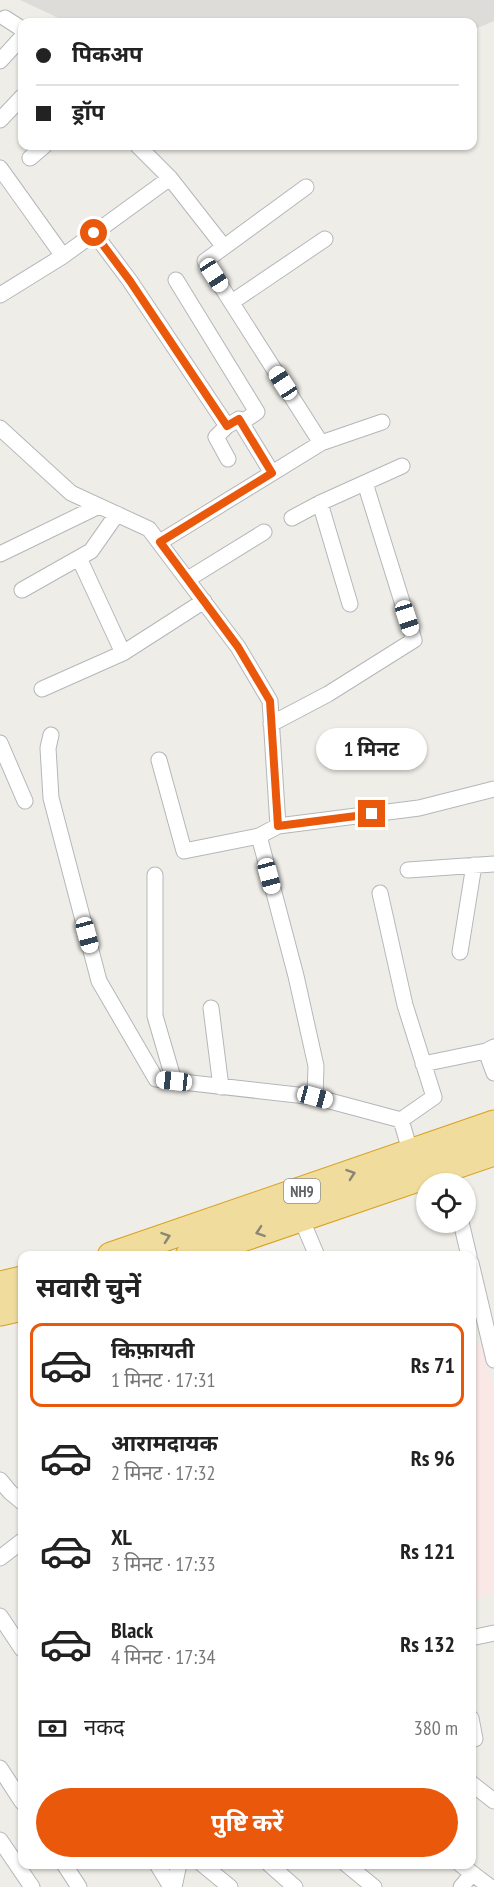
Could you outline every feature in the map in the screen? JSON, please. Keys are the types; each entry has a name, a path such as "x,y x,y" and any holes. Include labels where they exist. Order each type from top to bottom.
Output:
{"highway":[{"name":"NH9","path":"126,1251 494,1125"},
{"name":"NH9","path":"455,1173 494,1152"},
{"name":"NH9","path":"204,1251 301,1218 416,1185"},
{"path":"0,1285 18,1281"},
{"path":"0,1312 18,1308"}],"street":[{"path":"5,18 18,26"},
{"path":"0,61 18,41"},
{"path":"0,120 18,101"},
{"path":"30,158 39,150"},
{"path":"142,150 170,178 224,247"},
{"path":"0,168 63,256"},
{"path":"0,295 63,256 170,178"},
{"path":"306,187 205,261 321,443"},
{"path":"94,233 234,425 272,473"},
{"path":"232,302 325,239"},
{"path":"176,280 257,412 216,437 228,459"},
{"path":"160,542 321,443 382,422"},
{"path":"0,428 71,493 149,529 238,647 270,701 278,826"},
{"path":"292,518 402,466"},
{"path":"271,724 328,694 414,640 365,483"},
{"path":"320,503 350,604"},
{"path":"0,554 99,506"},
{"path":"22,590 91,551 117,514"},
{"path":"188,579 264,532"},
{"path":"79,558 123,653"},
{"path":"42,689 123,653 204,601"},
{"path":"51,735 48,748 51,798 99,981 156,1079 315,1097 400,1120 434,1097 405,1005 380,893"},
{"path":"0,743 25,801"},
{"path":"159,760 184,851 259,836 278,826 419,808 494,789"},
{"path":"259,836 314,1055 315,1097"},
{"path":"408,870 494,864"},
{"path":"460,952 474,865"},
{"path":"155,875 155,1016 174,1081"},
{"path":"211,1008 221,1087"},
{"path":"423,1064 490,1049 494,1072"},
{"path":"400,1120 411,1154"},
{"path":"301,1218 315,1251"},
{"path":"464,1233 468,1251"},
{"path":"476,1280 491,1333 494,1360"},
{"path":"0,1480 18,1499"},
{"path":"0,1558 18,1544"},
{"path":"0,1616 18,1642"},
{"path":"0,1644 13,1633"},
{"path":"476,1637 494,1633"},
{"path":"0,1768 18,1796"},
{"path":"476,1787 494,1801"},
{"path":"0,1840 18,1866"},
{"path":"20,1869 32,1887"},
{"path":"67,1869 79,1887"},
{"path":"160,1869 173,1887"},
{"path":"173,1887 178,1869"},
{"path":"211,1869 230,1887"},
{"path":"275,1869 295,1887"},
{"path":"352,1869 374,1887"},
{"path":"461,1887 466,1869 490,1887"}],"shaded area":[{"path":"20,0 494,0 494,21 477,28 477,18 58,18"},
{"path":"484,1343 494,1394 494,1593 476,1598 476,1345"}],"route":[{"path":"94,233 130,281 227,426 239,419 272,473 160,542 238,647 270,701 278,826 372,814"}]}
